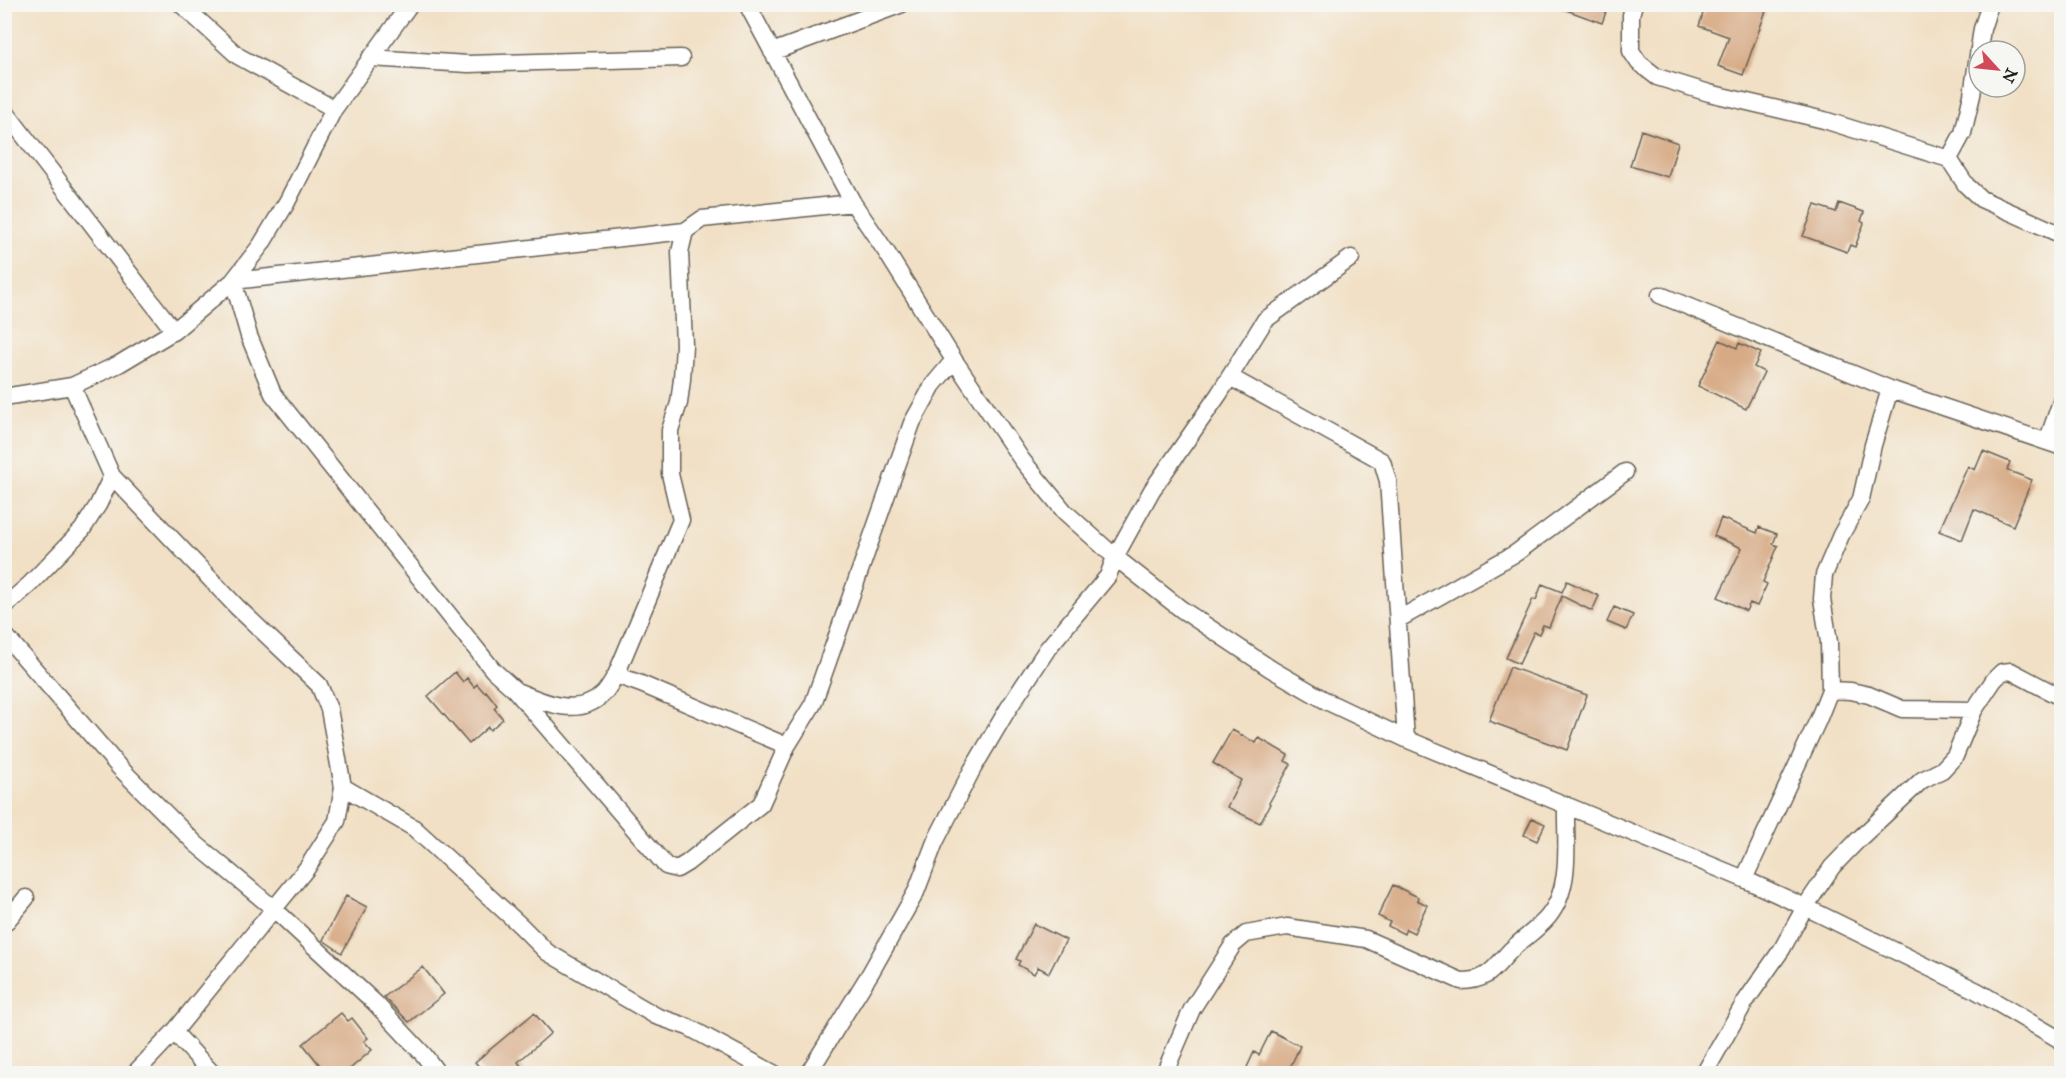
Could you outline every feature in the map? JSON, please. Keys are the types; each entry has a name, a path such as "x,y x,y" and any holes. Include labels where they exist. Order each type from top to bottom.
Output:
{"street":[{"path":"181,4 238,56 334,109"},
{"path":"4,397 72,386 119,364 174,330 233,281 261,245 287,202 334,109 410,4"},
{"path":"747,4 853,203 954,360 1022,460 1065,512 1115,557 1181,609 1271,669 1328,702 1406,739 1566,804 1805,907 1977,991 2061,1041"},
{"path":"772,52 902,4"},
{"path":"1634,4 1631,15 1631,51 1639,63 1656,77 1708,93 1824,120 1949,159 1966,185 1981,199 2061,235"},
{"path":"1949,159 1963,133 1972,95 1982,29 1990,4"},
{"path":"370,58 468,64 681,58"},
{"path":"4,110 174,330"},
{"path":"233,281 685,231 702,219 853,203"},
{"path":"515,690 567,708 586,705 602,695 616,675 681,520 670,474 670,430 679,403 683,368 680,252 685,231"},
{"path":"808,1074 872,972 916,892 935,842 972,770 1008,709 1048,648 1108,576 1115,557 1152,490 1230,377 1265,320 1351,258"},
{"path":"233,281 249,336 273,394 493,670 515,690 666,866 677,869 760,804 787,746 813,704 912,423 933,385 954,360"},
{"path":"1660,295 1890,388 2054,445 2061,399"},
{"path":"1230,377 1382,461 1388,481 1406,739"},
{"path":"72,386 112,476 237,607 318,685 329,709 343,787 337,820 307,868 174,1032 134,1074"},
{"path":"1743,879 1830,690 1829,642 1822,599 1824,575 1841,535 1861,499 1873,445 1890,388"},
{"path":"1399,619 1516,553 1625,472"},
{"path":"4,607 30,584 82,530 98,505 112,476"},
{"path":"4,634 119,767 196,844 273,908 375,1003 424,1054 438,1074"},
{"path":"1704,1074 1745,1002 1782,949 1805,907 1832,867 1922,780 1942,770 1954,756 1974,710 1994,680 2002,672 2011,671 2061,698"},
{"path":"616,675 787,746"},
{"path":"1830,690 1869,695 1902,708 1974,710"},
{"path":"343,787 414,828 547,952 656,1016 688,1027 775,1074"},
{"path":"1164,1074 1192,1009 1233,945 1246,934 1287,927 1366,939 1461,981 1478,981 1483,978 1546,919 1559,903 1564,882 1566,804"},
{"path":"4,924 26,898"},
{"path":"174,1032 213,1074"}],"building":[{"path":"1555,4 1609,4 1602,23 1555,6"},
{"path":"1706,4 1747,4 1766,11 1743,75 1718,66 1729,37 1699,26"},
{"path":"1641,130 1678,143 1668,177 1630,166"},
{"path":"1839,203 1864,212 1861,221 1864,223 1855,247 1850,245 1847,252 1803,236 1815,205 1836,212"},
{"path":"1720,340 1737,348 1739,343 1761,353 1754,367 1764,372 1746,409 1698,386"},
{"path":"1983,451 2010,462 2007,470 2032,480 2013,526 1974,509 1962,540 1939,531 1968,466 1975,470"},
{"path":"1721,518 1757,533 1759,527 1777,534 1773,544 1778,546 1763,582 1767,584 1757,606 1750,603 1746,611 1718,597 1742,548 1714,536"},
{"path":"1567,581 1599,596 1592,611 1562,596 1549,627 1543,625 1539,634 1534,632 1519,664 1506,658 1542,584 1562,592"},
{"path":"1614,607 1633,615 1626,630 1607,622"},
{"path":"1510,667 1587,695 1567,750 1489,721"},
{"path":"455,672 463,682 467,678 474,687 477,684 484,692 486,691 497,705 494,708 503,719 490,730 488,727 469,744 428,696"},
{"path":"1232,730 1256,743 1259,738 1288,755 1285,761 1291,764 1260,823 1227,807 1241,780 1213,763"},
{"path":"1532,818 1545,824 1537,841 1524,835"},
{"path":"1393,885 1418,897 1417,900 1427,905 1414,933 1406,929 1404,934 1388,926 1390,922 1378,916"},
{"path":"346,896 367,907 342,953 323,940"},
{"path":"1034,924 1066,940 1049,973 1038,967 1034,974 1018,965 1020,961 1016,959"},
{"path":"423,967 444,994 409,1022 384,997"},
{"path":"341,1013 348,1021 352,1018 368,1038 364,1041 372,1050 344,1074 327,1074 303,1044"},
{"path":"534,1013 551,1033 518,1062 527,1074 485,1074 475,1062"},
{"path":"1271,1031 1300,1046 1287,1074 1244,1074 1254,1052 1259,1055"}]}
